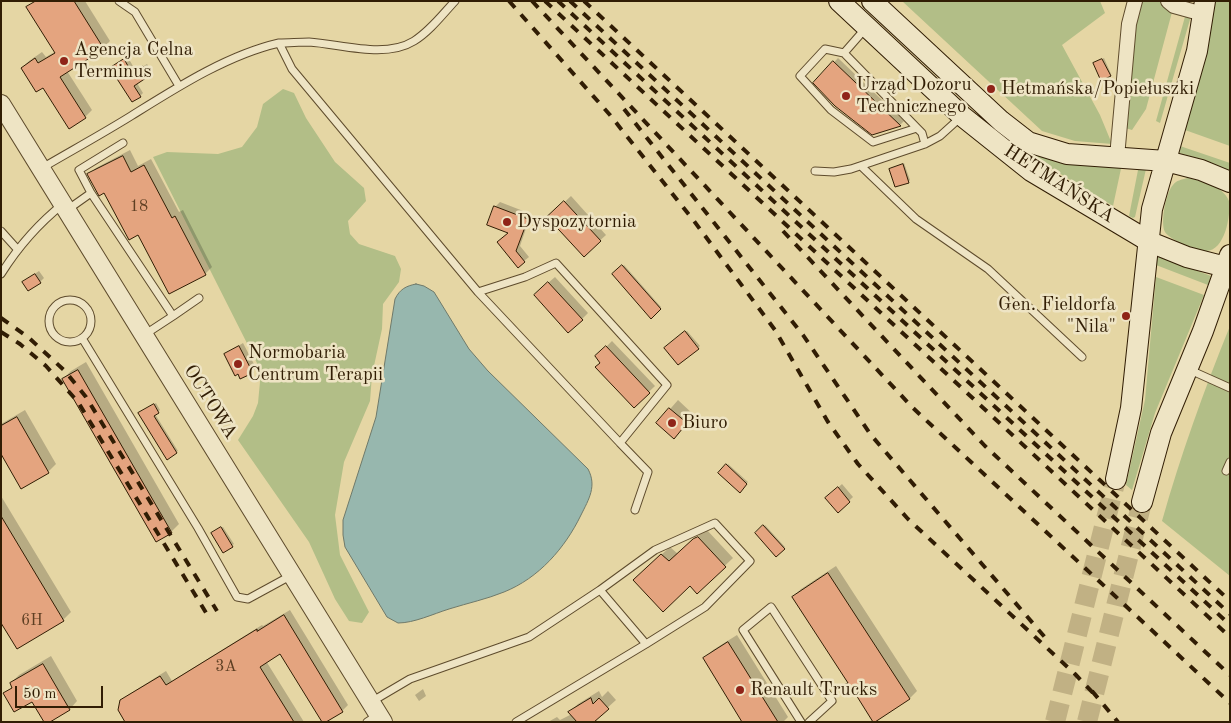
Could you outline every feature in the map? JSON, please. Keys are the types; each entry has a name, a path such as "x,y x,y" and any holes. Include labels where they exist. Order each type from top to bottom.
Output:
{"main road":[{"name":"HETMAŃSKA","path":"839,1 962,116 1031,170 1150,242 1187,257 1228,263"},
{"name":"HETMAŃSKA","path":"872,1 1001,121 1028,142 1067,154 1166,161 1201,170 1230,182"},
{"path":"1116,479 1131,408 1152,209 1197,51 1204,7"},
{"path":"962,116 980,113 1001,121"},
{"path":"1142,502 1161,433 1203,331 1228,263"}],"street":[{"path":"1117,157 1129,24 1135,1"},
{"path":"1168,1 1174,6 1204,7"},
{"name":"OCTOWA","path":"1,104 293,575 375,715"}],"lane":[{"path":"119,1 135,12 178,86"},
{"path":"41,169 130,117 178,86 252,50 279,43 309,42 357,48 393,49 410,44 423,34 455,1"},
{"path":"844,53 866,27"},
{"path":"279,43 292,69 478,292 648,472 635,510"},
{"path":"917,128 873,142 831,110 800,76 825,49 844,53 922,133 925,144"},
{"path":"815,172 834,172 861,166 925,144 940,136 962,116"},
{"path":"123,144 79,170 92,193 173,316"},
{"path":"861,166 916,219 988,269 1082,357"},
{"path":"1,274 44,219 92,193"},
{"path":"1,231 18,250"},
{"path":"478,292 525,277 556,263 666,385 620,443"},
{"path":"144,335 199,298"},
{"path":"71,300 85,305 90,312 92,320 91,327 82,338 73,342 65,342 53,333 49,320 56,305 63,301 71,300"},
{"path":"82,338 198,528 237,597 248,599 293,575"},
{"path":"1187,369 1230,388"},
{"path":"1226,471 1230,462"},
{"path":"375,715 410,679 529,637 600,590 654,550 715,523 750,560 705,607 516,722"},
{"path":"600,590 646,644"},
{"path":"801,722 743,630 771,607 832,701 809,722"}],"green space":[{"path":"902,1 1100,1 1105,13 1062,45 1100,115 1112,144 1075,141 1042,131"},
{"path":"1131,1 1175,1 1146,109 1132,130 1115,125"},
{"path":"1215,1 1230,1 1230,146 1185,130 1206,50"},
{"path":"1186,13 1191,16 1160,123 1156,121"},
{"path":"283,89 294,93 306,118 335,162 364,188 366,201 348,221 350,234 359,244 395,256 401,269 399,282 383,304 382,329 372,375 370,401 344,462 335,515 340,555 369,612 362,623 349,621 335,599 309,542 238,440 253,416 258,403 261,371 153,157 167,152 218,154 242,147 257,127 263,104"},
{"path":"1180,146 1230,163 1230,171 1201,159 1179,153"},
{"path":"1023,151 1062,161 1122,164 1113,206"},
{"path":"1139,165 1146,169 1135,217 1133,218 1129,216"},
{"path":"1187,178 1211,184 1222,192 1229,201 1228,223 1222,239 1213,249 1202,251 1190,248 1165,232 1163,215 1170,189 1179,180"},
{"path":"1158,256 1211,276 1208,285 1156,265"},
{"path":"1156,277 1204,295 1155,413 1132,490 1126,485 1145,400"},
{"path":"1230,326 1230,576 1162,521 1193,422"}],"water":[{"path":"416,284 434,292 469,349 488,371 588,469 591,475 592,487 587,503 567,539 550,561 529,579 491,597 417,620 398,623 387,617 345,547 343,520 376,417 395,299 404,288"}],"building":[{"path":"36,1 74,1 104,49 60,77 86,118 69,129 43,88 36,92 21,68 35,58 38,63 55,53 26,7"},
{"path":"124,59 132,73 143,66 149,76 134,86 141,97 132,102 110,68"},
{"path":"1102,59 1111,76 1101,81 1093,63"},
{"name":"Urząd Dozoru Technicznego","path":"833,61 901,126 872,135 835,106 813,83"},
{"path":"123,156 131,172 144,165 172,218 175,216 206,275 169,294 138,235 129,240 104,193 99,196 87,174"},
{"path":"903,164 909,183 895,187 889,169"},
{"path":"564,201 601,241 584,257 547,217"},
{"name":"Dyspozytornia","path":"494,206 528,219 516,251 525,262 518,268 497,242 508,233 487,225"},
{"path":"622,265 661,309 651,319 612,274"},
{"path":"35,274 41,283 28,291 22,282"},
{"path":"548,282 583,320 568,333 534,295"},
{"path":"685,331 699,349 678,365 664,348"},
{"name":"Normobaria Centrum Terapii","path":"239,346 253,373 240,379 238,374 235,376 224,354"},
{"path":"606,346 650,393 634,408 595,367 600,363 595,356"},
{"path":"78,370 172,533 156,542 62,379"},
{"path":"154,404 159,413 154,416 177,453 167,460 138,413"},
{"name":"Biuro","path":"669,408 687,423 674,439 656,423"},
{"path":"17,417 49,473 21,489 1,454 1,426"},
{"path":"726,464 747,484 740,493 718,473"},
{"path":"838,487 850,502 838,513 825,498"},
{"path":"1,516 64,621 17,649 1,623"},
{"path":"763,525 785,549 776,557 755,533"},
{"path":"221,527 233,547 223,553 211,533"},
{"path":"698,537 726,567 697,594 690,586 663,612 633,580 661,554 669,561 693,539"},
{"path":"828,573 910,699 875,722 873,722 853,690 847,693 842,686 848,683 792,597"},
{"path":"284,615 343,712 326,722 322,722 280,654 260,667 294,722 125,722 118,710 120,700 160,676 166,685 257,629 257,631"},
{"name":"Renault Trucks","path":"728,642 778,722 742,722 703,658"},
{"path":"43,664 70,710 50,722 44,722 32,702 14,712 3,693 12,688 10,683"},
{"path":"591,698 593,704 599,698 609,709 594,722 577,722 568,712"}],"tunnel":[{"path":"1055,722 1116,479"},
{"path":"1087,722 1142,502"}],"railway":[{"path":"509,1 610,115 694,221 775,330 828,422 858,464 908,519 1075,674 1096,696"},
{"path":"532,1 913,408 1230,703"},
{"path":"545,1 1230,637"},
{"path":"558,1 1230,625"},
{"path":"570,1 1230,614"},
{"path":"584,1 1230,601"},
{"path":"624,109 803,335 871,435 1049,642"},
{"path":"783,231 985,446 1230,675"},
{"path":"1,318 28,337 65,371 86,397 217,611"},
{"path":"1,332 20,344 46,366 78,402 208,616"},
{"path":"1092,691 1118,722"}],"place":[{"name":"Agencja Celna Terminus","path":"64,61"},
{"name":"Hetmańska/Popiełuszki","path":"991,89"},
{"name":"Urząd Dozoru Technicznego","path":"846,96"},
{"name":"Dyspozytornia","path":"507,222"},
{"name":"Gen. Fieldorfa \"Nila\"","path":"1126,316"},
{"name":"Normobaria Centrum Terapii","path":"238,364"},
{"name":"Biuro","path":"672,423"},
{"name":"Renault Trucks","path":"740,690"}]}
